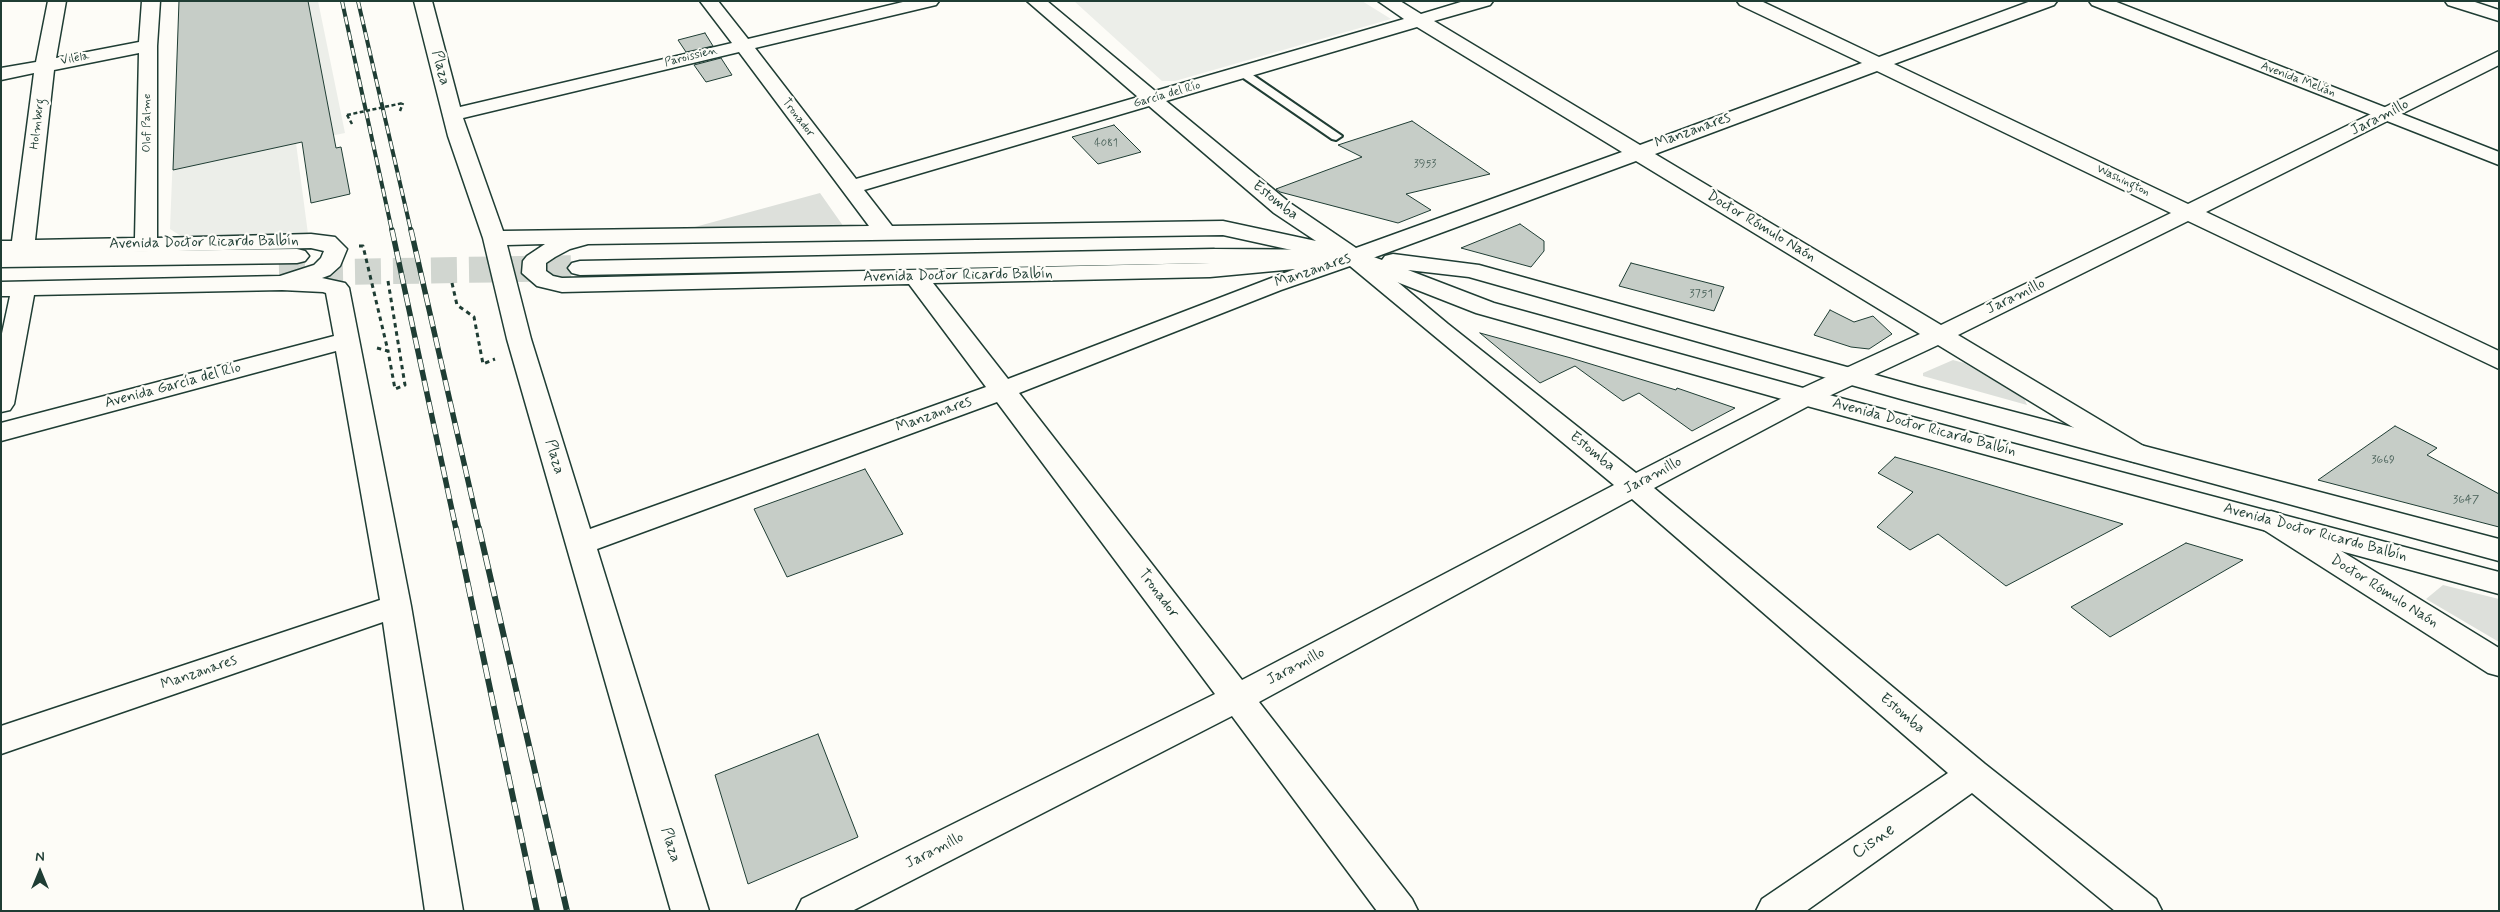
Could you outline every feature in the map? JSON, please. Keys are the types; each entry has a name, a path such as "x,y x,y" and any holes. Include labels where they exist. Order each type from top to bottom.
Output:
{"street":[{"name":"Holmberg","path":"12,248 57,1"},
{"name":"Olof Palme","path":"146,245 148,46 151,1"},
{"name":"Plaza","path":"423,1 458,136 494,238 579,544 690,911"},
{"name":"Tronador","path":"709,1 887,234"},
{"name":"Paroissien","path":"453,115 930,1"},
{"name":"Estomba","path":"1036,1 1282,208 1354,257 1439,329 1634,486 1973,774 2143,911"},
{"name":"Doctor Rómulo Naón","path":"1387,1 2135,453"},
{"name":"García del Río","path":"851,187 1484,1"},
{"name":"Washington","path":"1746,1 2499,361"},
{"name":"Manzanares","path":"579,544 1003,390 1273,285 1354,257 2048,1"},
{"name":"Avenida Melián","path":"2098,1 2499,159"},
{"path":"2454,1 2499,16"},
{"name":"Vilela","path":"1,74 148,46"},
{"name":"Jaramillo","path":"815,911 1238,698 1634,486 1805,397 1939,335 2388,115 2499,57"},
{"name":"Avenida Doctor Ricardo Balbín","path":"494,238 583,252 887,234 1223,228 1354,257 1471,270 1849,376 2499,550"},
{"name":"Avenida Doctor Ricardo Balbín","path":"12,248 311,241 327,242 336,249 332,261 322,270 281,278"},
{"name":"Avenida Doctor Ricardo Balbín","path":"562,285 545,280 534,273 535,261 562,244 583,252"},
{"path":"583,252 1354,257"},
{"path":"1,260 297,256"},
{"name":"Avenida Doctor Ricardo Balbín","path":"513,312 520,302 534,294 562,285 1210,270 1354,257 1485,308 1805,397 2499,583"},
{"name":"Tronador","path":"916,277 1399,911"},
{"path":"1,404 8,285 281,278 337,288 345,341 396,606 444,911"},
{"name":"Avenida García del Río","path":"1,432 345,341"},
{"name":"Doctor Rómulo Naón","path":"2269,520 2499,664"},
{"name":"Manzanares","path":"1,740 396,606"},
{"name":"Cisne","path":"1775,911 1973,774"}],"lane":[{"path":"1243,73 1336,136"}],"path":[{"path":"352,124 348,115 403,103 400,112"},
{"path":"388,281 405,385 395,389 388,351"},
{"path":"452,283 457,305 474,317 483,364 495,360 493,352"}],"shaded area":[{"path":"179,1 318,1 345,133 296,143 308,234 181,236 170,229"},
{"path":"1074,1 1362,1 1391,19 1175,81 1162,81"},
{"path":"820,193 846,230 669,234"},
{"path":"1953,360 1964,363 2024,398 2027,405 1923,376 1923,373"},
{"path":"2443,585 2499,599 2499,642 2426,599"}],"building":[{"path":"179,1 308,1 336,148 341,147 350,194 311,203 302,142 173,170"},
{"path":"705,33 713,46 686,52 678,40"},
{"path":"721,58 732,75 706,82 694,65"},
{"path":"1412,121 1490,174 1406,194 1431,210 1398,223 1280,192 1276,189 1362,157 1338,145"},
{"path":"1114,125 1141,152 1098,164 1072,137"},
{"path":"1520,224 1544,241 1544,251 1531,267 1461,248"},
{"path":"1631,263 1724,287 1714,311 1619,286"},
{"path":"1830,310 1854,322 1873,316 1892,334 1869,349 1851,347 1814,335"},
{"path":"1480,333 1676,390 1677,388 1735,408 1692,431 1639,393 1623,401 1575,366 1540,383"},
{"path":"2395,426 2437,448 2427,455 2499,494 2499,527 2318,480"},
{"path":"1895,457 2123,524 2006,586 1938,534 1910,550 1877,527 1913,492 1878,473"},
{"path":"865,469 903,534 787,577 754,509"},
{"path":"2186,543 2243,560 2110,637 2071,607"},
{"path":"818,734 858,837 748,884 715,775"}],"tunnel":[{"path":"279,273 580,268"}],"railway":[{"path":"342,1 392,231"},
{"path":"358,1 411,231"},
{"path":"392,230 456,529"},
{"path":"411,230 479,529"},
{"path":"456,528 537,911"},
{"path":"479,528 567,911"}]}
